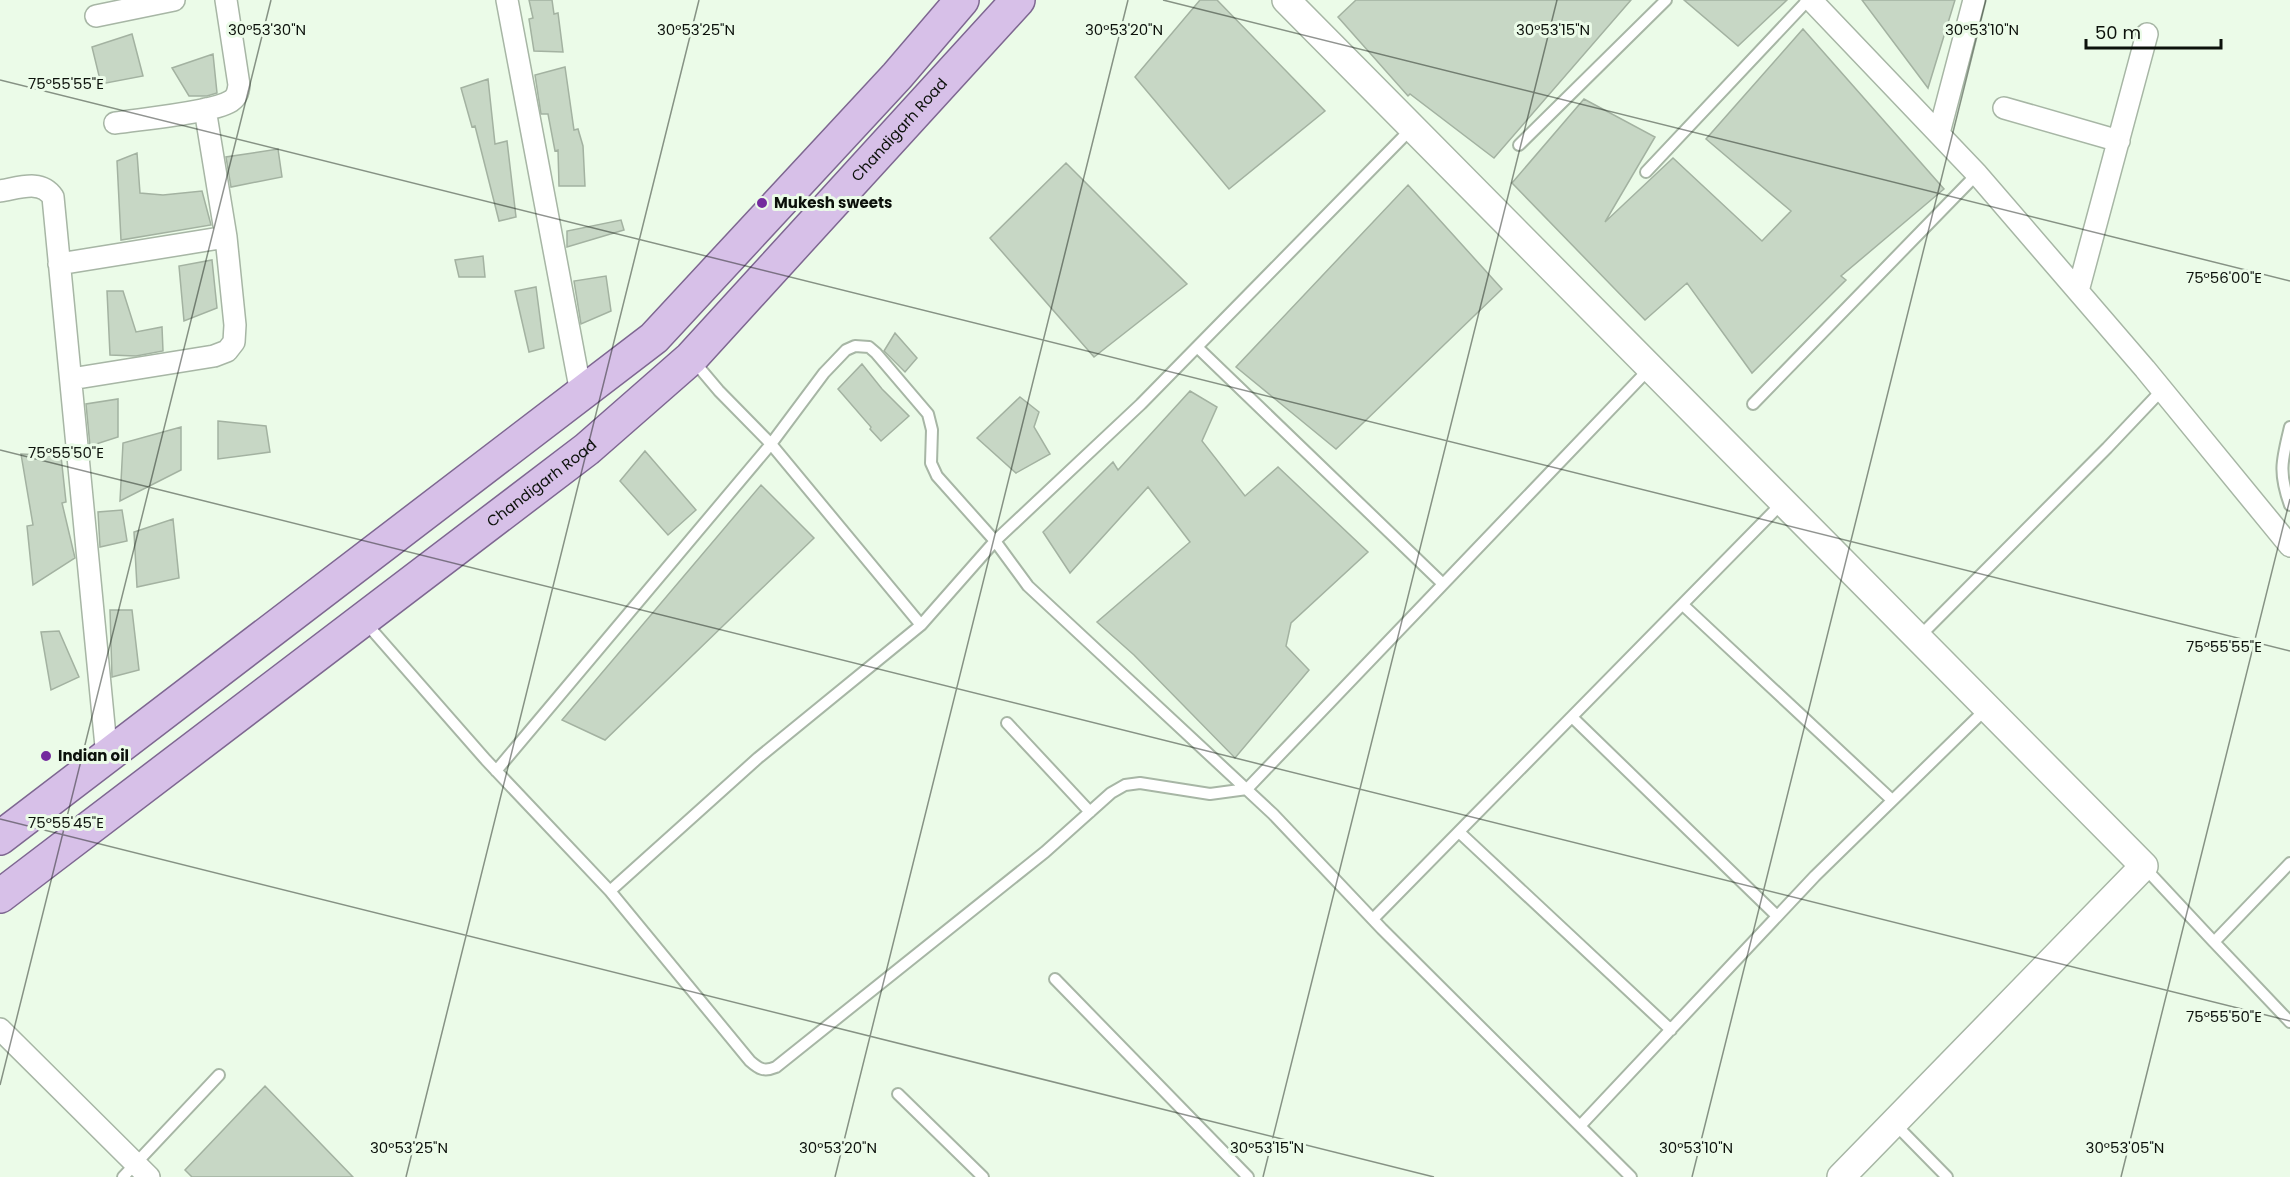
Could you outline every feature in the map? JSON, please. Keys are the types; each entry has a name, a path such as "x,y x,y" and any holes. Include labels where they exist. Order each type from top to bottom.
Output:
{"main road":[{"path":"0,838 654,338 897,76 962,0"},
{"name":"Chandigarh Road","path":"0,896 587,449 691,358 1018,0"}],"street":[{"path":"96,16 174,0"},
{"path":"115,123 205,109 230,102 237,96 239,85 226,0"},
{"path":"507,0 581,393"},
{"path":"1286,0 2144,866 1841,1177"},
{"path":"1809,0 1977,174 2162,390 2290,546"},
{"path":"1939,133 1974,0"},
{"path":"2078,291 2147,34"},
{"path":"2004,108 2119,141"},
{"path":"70,380 214,356 227,351 234,342 235,325 226,237 205,109"},
{"path":"0,191 41,186 48,190 53,198 107,757"},
{"path":"59,264 226,237"},
{"path":"0,1029 136,1173"}],"lane":[{"path":"1519,145 1666,0"},
{"path":"1647,172 1809,0"},
{"path":"610,891 758,758 921,625 995,540 1140,405 1412,127"},
{"path":"1753,404 1977,174"},
{"path":"496,771 771,444 824,373 846,350 855,345 869,347 928,414 932,430 931,463 937,476 995,540 1028,586 1185,734 1247,789 1630,1177"},
{"path":"1197,347 1443,584"},
{"path":"691,358 719,391 771,444 921,625"},
{"path":"363,620 496,771 610,891 750,1061 764,1070 776,1066 795,1052 1045,852 1111,793 1125,785 1140,783 1210,794 1247,789 1650,368"},
{"path":"1917,638 2162,390"},
{"path":"2290,427 2282,459 2281,480 2290,505"},
{"path":"1373,919 1783,502"},
{"path":"1683,605 1892,800"},
{"path":"1580,1126 1815,876 1987,708"},
{"path":"1573,718 1777,916"},
{"path":"1007,723 1090,812"},
{"path":"1459,832 1671,1030"},
{"path":"2214,942 2290,863"},
{"path":"2144,866 2290,1022"},
{"path":"1055,979 1248,1177"},
{"path":"136,1173 219,1075"},
{"path":"898,1094 983,1177"},
{"path":"1893,1122 1947,1177"}],"building":[{"path":"529,0 552,0 554,14 558,13 563,52 534,51 529,19 533,18"},
{"path":"1200,0 1217,0 1325,111 1229,189 1135,77"},
{"path":"1356,0 1631,0 1494,158 1410,94 1408,96 1338,17"},
{"path":"1684,0 1787,0 1738,46"},
{"path":"1862,0 1955,0 1928,88"},
{"path":"1803,29 1944,189 1841,276 1846,280 1752,373 1687,283 1645,320 1512,183 1584,99 1655,137 1605,222 1673,158 1762,241 1791,211 1706,139"},
{"path":"132,34 143,76 101,84 92,47"},
{"path":"213,54 217,93 207,96 189,96 172,68"},
{"path":"565,67 574,130 578,129 583,146 585,186 559,186 558,150 555,151 548,114 541,114 535,75"},
{"path":"488,79 495,144 507,141 516,217 499,221 475,126 472,127 461,88"},
{"path":"278,149 282,177 231,187 226,157"},
{"path":"137,153 140,193 163,195 202,191 211,225 121,240 117,161"},
{"path":"1066,163 1187,284 1094,357 990,238"},
{"path":"1408,185 1502,289 1336,449 1236,367"},
{"path":"621,220 624,230 567,247 567,231"},
{"path":"483,256 485,277 459,277 455,260"},
{"path":"212,260 217,308 184,321 179,266"},
{"path":"606,276 611,311 581,324 574,281"},
{"path":"536,287 544,348 529,352 515,291"},
{"path":"107,291 123,291 136,332 162,327 163,351 136,356 110,355"},
{"path":"895,333 917,358 905,372 884,351"},
{"path":"862,364 882,389 909,416 881,441 838,389"},
{"path":"1190,391 1217,407 1202,441 1245,496 1278,467 1368,552 1291,623 1286,646 1309,670 1235,758 1134,655 1097,622 1190,542 1148,487 1070,573 1043,532 1113,462 1118,470"},
{"path":"1020,397 1039,412 1034,427 1050,454 1016,473 977,438"},
{"path":"118,399 118,437 90,446 86,404"},
{"path":"218,421 266,426 270,452 218,459"},
{"path":"181,427 181,470 120,501 123,443"},
{"path":"645,451 696,510 668,535 620,481"},
{"path":"21,454 61,456 66,502 62,503 75,558 33,585 27,526 33,525"},
{"path":"761,485 814,538 605,740 562,720"},
{"path":"122,510 127,541 100,547 98,512"},
{"path":"173,519 179,578 137,587 134,532"},
{"path":"110,610 132,610 139,670 112,677"},
{"path":"59,631 79,677 51,690 41,632"},
{"path":"265,1086 353,1177 192,1177 185,1170"}],"place":[{"name":"Mukesh sweets","path":"762,203"},
{"name":"Indian oil","path":"46,756"}]}
